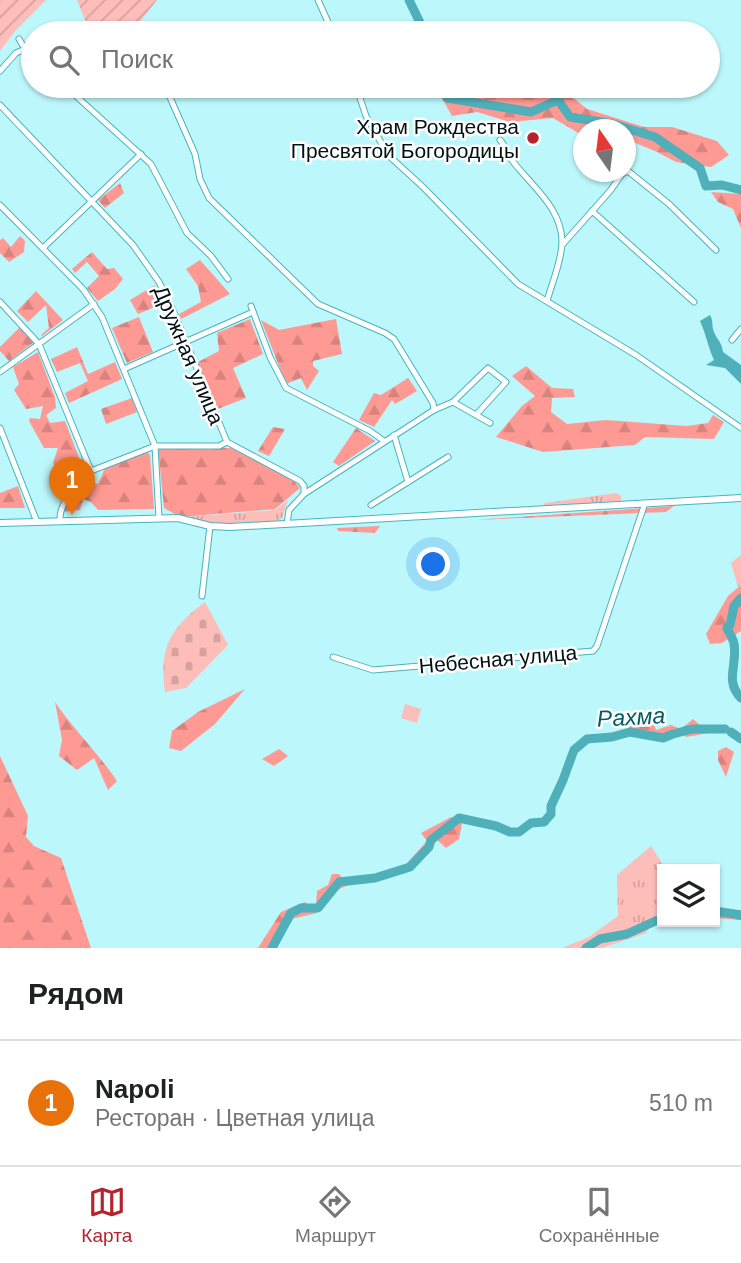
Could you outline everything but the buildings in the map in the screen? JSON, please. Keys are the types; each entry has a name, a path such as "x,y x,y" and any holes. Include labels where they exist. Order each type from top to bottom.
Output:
{"street":[{"path":"318,0 328,21"},
{"path":"19,39 21,43"},
{"path":"0,71 16,53 21,51"},
{"path":"78,98 151,163 187,233 211,256 228,279"},
{"path":"170,98 195,154 200,179 209,198 318,304 385,332 394,339 433,403 434,410"},
{"path":"361,98 371,125 388,155 518,284 636,355 741,428"},
{"name":"Дружная улица","path":"0,105 145,260 159,282 187,341 227,442 300,481 304,486 304,494"},
{"path":"500,140 510,158 555,214 562,245"},
{"path":"43,248 141,154"},
{"path":"547,301 562,245 622,174 628,171 669,204 716,250"},
{"path":"0,205 43,248 94,304 102,317 155,446 159,518"},
{"path":"592,211 694,302"},
{"path":"0,302 39,344 91,471 90,476 62,503 60,521"},
{"path":"0,372 94,304"},
{"path":"124,369 252,309 270,357 286,388 370,431 384,441"},
{"path":"732,340 741,329"},
{"path":"287,524 289,510 304,494 434,410 453,402 488,368 506,382 475,415"},
{"path":"453,402 490,423"},
{"path":"0,428 37,522"},
{"path":"394,435 408,482"},
{"path":"91,471 155,446 219,446 227,442"},
{"path":"371,505 448,457"},
{"path":"0,523 159,518 188,519 210,526 230,527 741,498"},
{"name":"Небесная улица","path":"333,656 373,670 593,651 597,646 645,503"},
{"path":"202,596 210,526"}],"green space":[{"path":"0,0 46,0 25,21 21,21 21,25 0,51"},
{"path":"77,0 157,0 140,21 85,21"},
{"path":"442,98 574,98 587,109 619,119 573,119 573,130 553,118 510,122 477,112 452,116"},
{"path":"636,124 672,127 717,141 729,155 711,167 676,162 636,143"},
{"path":"120,183 124,193 105,208 98,200"},
{"path":"711,192 741,194 741,228 733,209 718,202"},
{"path":"20,236 25,241 24,252 9,262 0,253 0,240 3,238 11,247"},
{"path":"92,252 107,269 114,268 123,279 115,289 98,301 87,288 99,276 87,262 75,273 72,269"},
{"path":"200,260 230,294 181,319 179,314 201,302 198,286 186,269"},
{"path":"155,285 164,303 138,314 130,300"},
{"path":"36,291 63,320 42,336 49,328 46,305 28,322 17,311"},
{"path":"139,317 153,352 127,363 112,328"},
{"path":"250,319 263,354 233,368 246,398 215,410 198,362 219,351 217,333"},
{"path":"336,319 342,354 313,361 313,366 319,371 307,390 301,378 286,384 261,320 279,330"},
{"path":"20,327 33,343 9,361 0,351 0,347"},
{"path":"77,347 88,374 115,362 122,379 69,403 65,393 88,381 80,363 57,372 51,359"},
{"path":"38,352 55,397 56,408 46,415 50,423 65,421 85,473 67,488 53,463 58,448 44,448 29,421 30,418 40,419 43,406 26,409 14,390 19,384 13,367"},
{"path":"526,366 552,388 573,389 575,397 552,398 551,412 567,424 606,420 686,426 708,423 713,415 724,422 714,439 645,437 635,445 543,452 496,437 522,406 535,396 512,376"},
{"path":"408,378 417,391 395,404 392,400 374,427 359,420 374,393 381,395"},
{"path":"132,398 137,412 106,424 101,409"},
{"path":"273,427 285,429 269,456 258,451"},
{"path":"356,428 375,441 339,466 333,462"},
{"path":"158,447 231,448 294,481 300,488 275,509 180,517 164,508"},
{"path":"146,451 150,455 154,509 98,510 91,502 83,499 80,510 60,512 63,503 87,481 98,484 105,468"},
{"path":"18,486 25,508 0,508 0,493"},
{"path":"616,493 621,496 621,501 541,507 545,503"},
{"path":"288,500 282,518 276,521 215,524 185,517 275,510"},
{"path":"674,506 666,512 475,520"},
{"path":"380,526 375,533 338,531 337,528"},
{"path":"741,555 741,584 738,587 731,563"},
{"path":"741,585 741,631 722,643 710,644 706,634 728,596"},
{"path":"205,602 228,645 186,688 165,692 164,663 169,641 183,621"},
{"path":"245,689 215,724 181,751 169,748 172,731 198,712"},
{"path":"55,702 117,781 108,790 94,758 77,770 59,756 62,740"},
{"path":"405,704 421,709 417,723 401,718"},
{"path":"693,719 715,732 686,737 682,734 667,741 626,730 632,725 653,722 656,730 671,725 681,729"},
{"path":"726,747 734,752 726,777 718,760 718,751"},
{"path":"279,749 288,756 274,766 262,759"},
{"path":"0,756 28,816 26,837 34,846 61,858 91,948 0,948"},
{"path":"451,817 462,823 459,839 446,848 437,840 418,864 406,864 427,841 421,833"},
{"path":"651,846 663,864 657,864 657,916 646,933 602,948 562,948 589,937 618,916 617,875"},
{"path":"332,874 339,874 348,885 335,891 325,904 316,905 317,891 328,885"},
{"path":"305,902 317,913 291,919 276,948 258,948 281,912"},
{"path":"720,909 741,910 741,920 720,918"}],"water":[{"path":"710,315 713,330 723,352 741,365 741,384 725,368 706,365 714,360 700,321"}],"waterway":[{"path":"409,0 419,21"},
{"path":"447,98 531,112 558,100 570,117 613,124 655,137 700,168 706,186 722,185 741,190"},
{"name":"Рахма","path":"741,598 734,606 727,628 735,651 733,685 741,698"},
{"name":"Рахма","path":"272,948 291,913 301,908 318,908 339,882 375,878 410,867 429,847 431,840 459,818 510,832 519,832 531,823 544,822 551,814 551,806 574,750 587,739 630,732 663,738 692,729 725,729"},
{"name":"Рахма","path":"731,732 741,739"},
{"path":"720,912 741,915"},
{"path":"586,948 600,939 627,934 657,920"}],"place":[{"name":"Храм Рождества Пресвятой Богородицы","path":"533,138"},
{"name":"Napoli","path":"72,515"}]}
